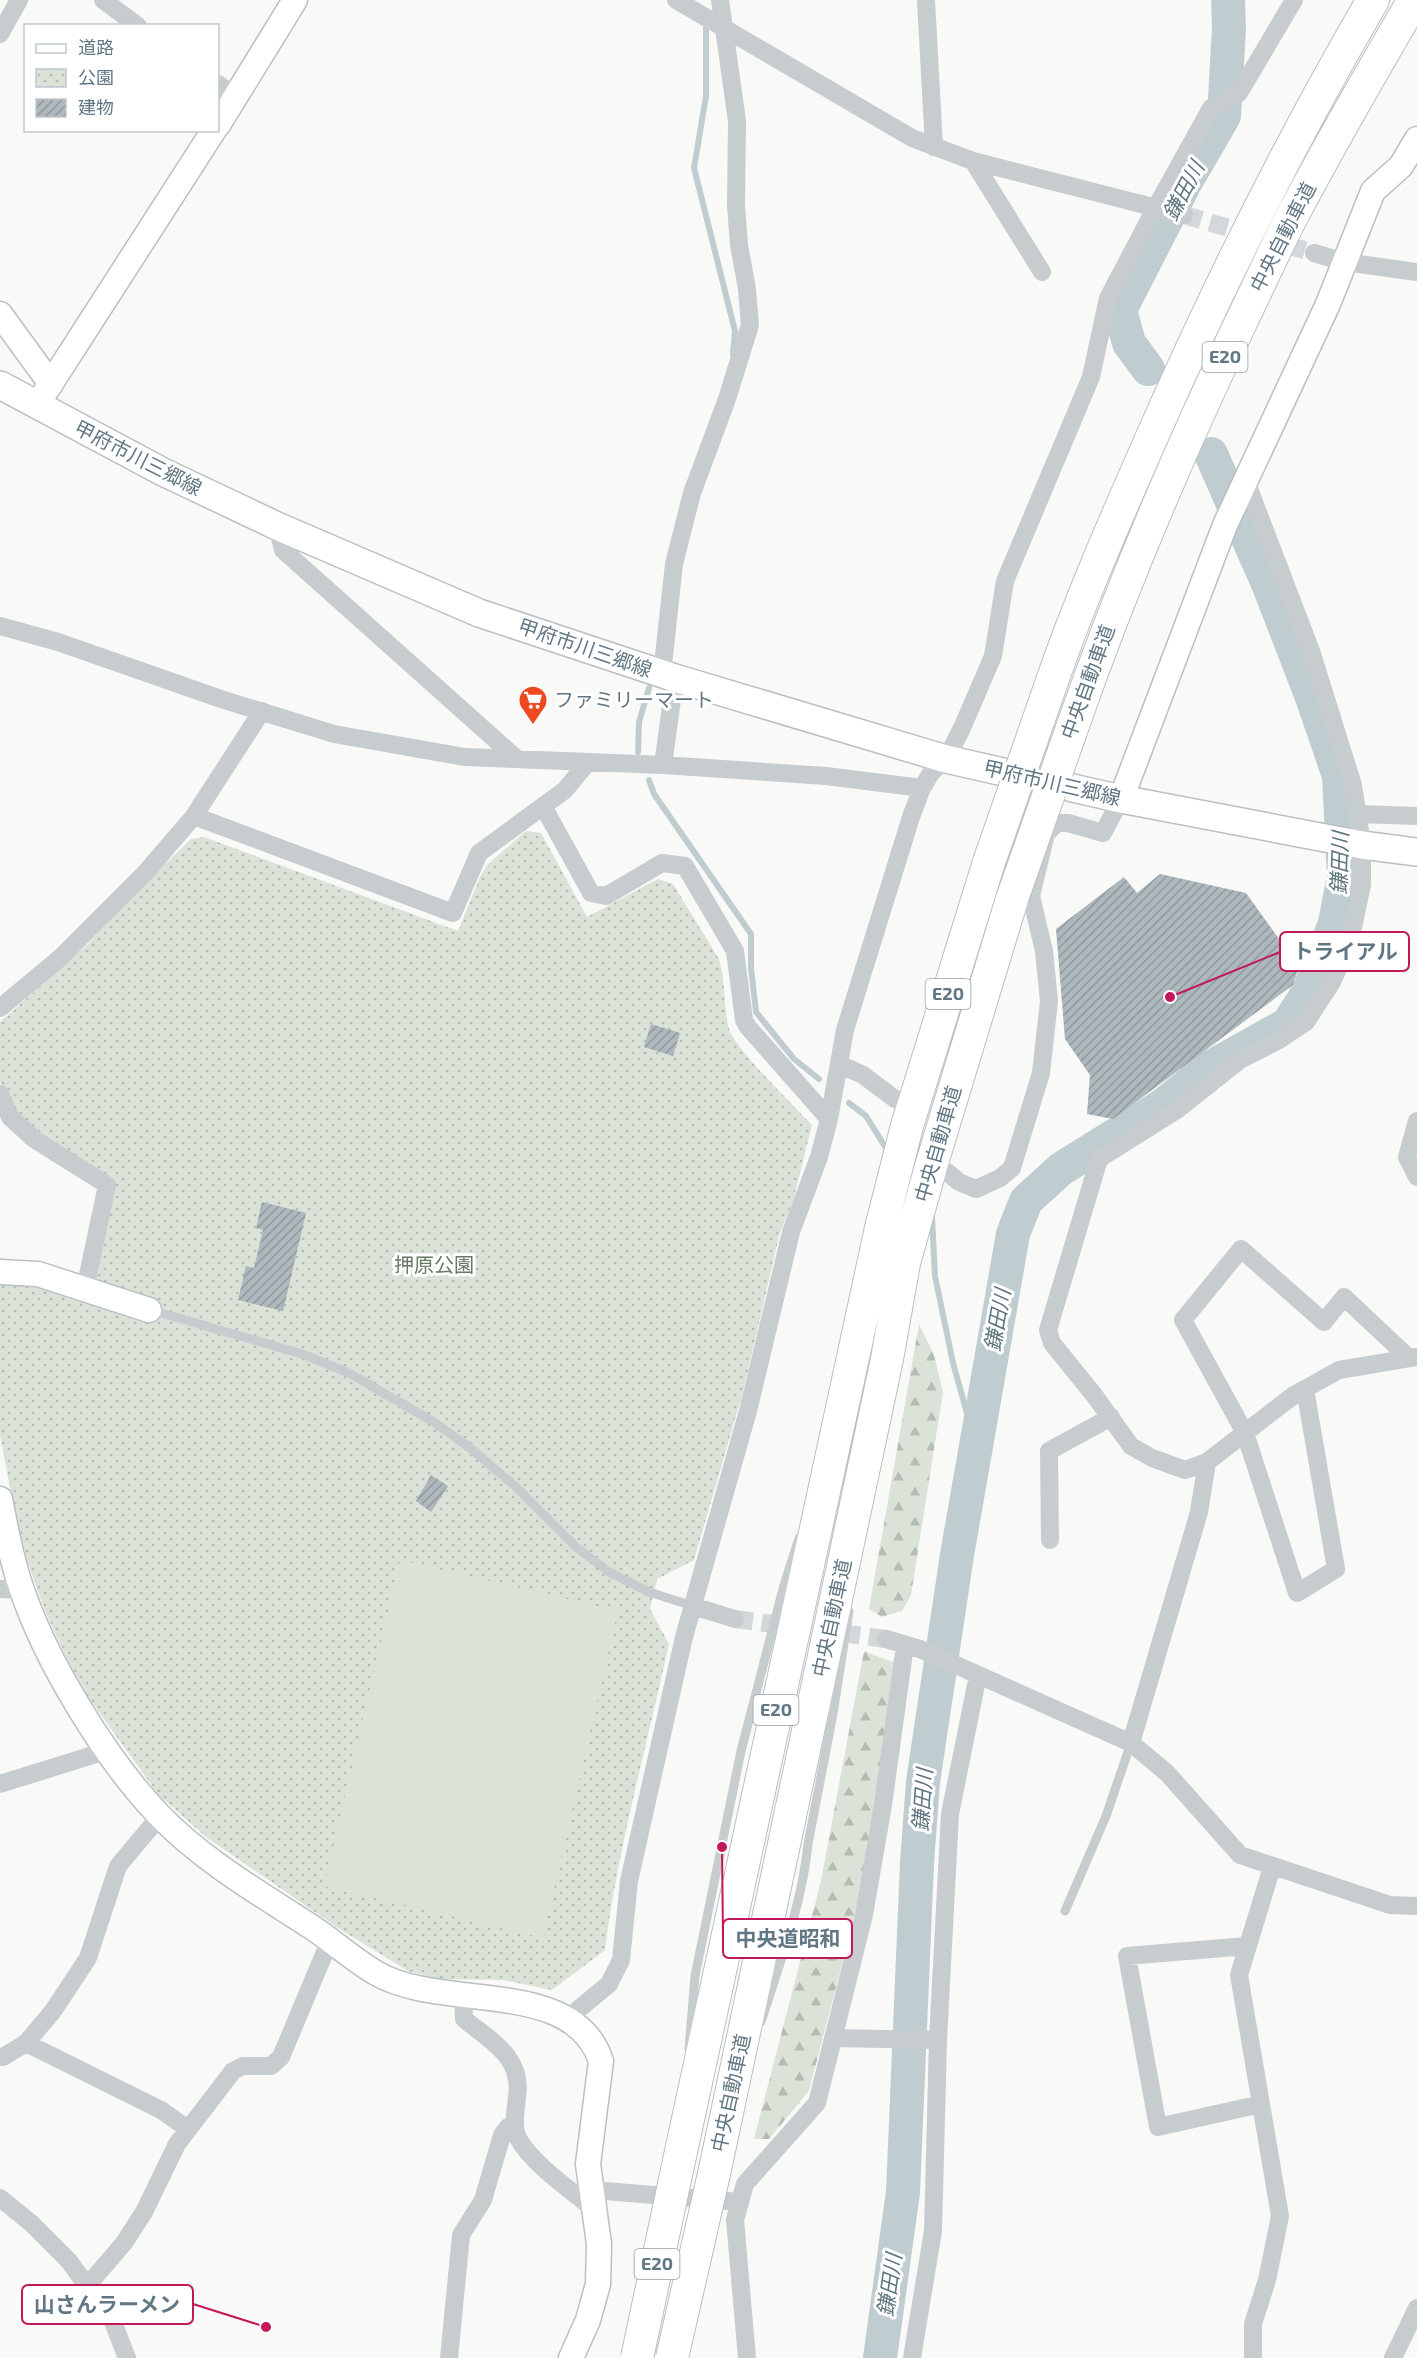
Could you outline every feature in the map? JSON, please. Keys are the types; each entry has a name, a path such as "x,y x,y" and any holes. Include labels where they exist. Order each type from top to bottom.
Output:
{"highway":[{"name":"中央自動車道","path":"637,2358 760,1779 856,1353 877,1251 901,1113 1070,629 1106,542 1189,353 1257,213 1305,121 1373,0"},
{"name":"中央自動車道","path":"672,2358 703,2229 887,1359 901,1280 939,1168 1012,899 1099,650 1145,534 1220,367 1289,223 1355,101 1414,0"}],"main road":[{"name":"甲府市川三郷線","path":"0,386 44,395 163,472 277,526 479,613 669,676 946,759 1121,799 1362,845 1417,852"}],"street":[{"path":"0,34 19,0"},
{"path":"103,0 135,24"},
{"path":"219,121 226,90 295,0"},
{"path":"676,0 912,138 973,161 1184,215"},
{"path":"663,765 674,564 692,493 728,399 750,325 736,205 737,121 720,0"},
{"path":"926,0 934,147"},
{"path":"568,2018 609,1984 621,1960 629,1881 684,1637 748,1411 791,1232 819,1157 829,1119 845,1030 911,817 931,772 946,759 993,656 1005,581 1091,377 1108,298 1211,108 1239,93 1294,0"},
{"path":"0,314 44,395 213,132"},
{"path":"939,1168 959,1182 976,1189 1000,1178 1012,1168 1041,1073 1049,1001 1044,951 1031,896 1046,834 1057,823 1068,823 1103,833 1121,799 1225,525 1328,304 1373,191 1401,166 1417,139"},
{"path":"973,161 1042,272"},
{"path":"1314,253 1345,262 1417,272"},
{"path":"1246,481 1311,651 1353,785 1362,845 1362,885 1350,942 1332,982 1306,1022 1279,1040 1240,1060 1177,1110 1099,1159 1048,1330 1052,1343 1131,1446 1152,1458 1185,1470 1207,1462 1305,1389 1339,1370 1413,1357"},
{"path":"277,526 283,550 517,759"},
{"path":"0,626 58,642 334,734 465,757 663,765 826,776 922,788"},
{"path":"0,1008 60,958 145,873 194,816 262,711"},
{"path":"194,816 453,913 479,853 565,790 588,762"},
{"path":"543,806 591,893 606,896 662,863 686,866 735,951 744,1020 829,1119"},
{"path":"1358,814 1417,816"},
{"path":"839,1064 862,1075 901,1113"},
{"path":"0,1094 10,1117 34,1139 107,1185 85,1289"},
{"path":"1417,1121 1407,1157 1417,1177"},
{"path":"1305,1389 1335,1569 1298,1593 1245,1433 1183,1320 1241,1249 1324,1322 1344,1297 1413,1357"},
{"path":"0,1272 38,1274 149,1310"},
{"path":"1050,1540 1049,1451 1111,1418"},
{"path":"1131,1743 1199,1512 1207,1462"},
{"path":"0,1499 12,1560 11,1589 62,1677 109,1750 131,1782 160,1816 241,1881 376,1973 398,1983 429,1992 526,2003 549,2009 568,2018 582,2029 597,2046 602,2061 588,2164 599,2244 598,2284 588,2320 572,2358"},
{"path":"693,1606 735,1619"},
{"path":"886,1639 912,1647 1131,1743 1167,1773 1240,1855 1390,1905 1417,1906"},
{"path":"747,2358 735,2220 745,2184 816,2103 864,1915 912,1647"},
{"path":"912,2358 933,2231 938,2040 950,1815 973,1673"},
{"path":"0,1784 109,1750"},
{"path":"0,2057 26,2043 53,2011 88,1958 118,1866 160,1816"},
{"path":"1253,2358 1253,2324 1267,2280 1280,2216 1239,1975 1272,1867"},
{"path":"87,2286 124,2243 144,2212 177,2144 233,2071 243,2066 271,2066 281,2057 330,1940"},
{"path":"1247,1946 1127,1956 1158,2127 1261,2104"},
{"path":"464,1996 464,2019 502,2050 516,2067 519,2089 515,2123 517,2136 528,2154 594,2200 740,2202"},
{"path":"833,2038 938,2040"},
{"path":"26,2043 162,2110 189,2129"},
{"path":"449,2358 461,2235 483,2200 502,2135 508,2127 515,2123"},
{"path":"0,2198 31,2223 69,2261 113,2322 127,2358"},
{"path":"1393,2358 1417,2308"}],"lane":[{"path":"149,1310 303,1354 349,1372 432,1421 469,1446 516,1487 576,1547 609,1572 649,1592 693,1606"},
{"path":"815,1485 856,1353"},
{"path":"862,1525 887,1359"},
{"path":"688,2056 696,1976 741,1751 784,1585 801,1530"},
{"path":"758,2031 786,1944 806,1864 851,1596"},
{"path":"1065,1911 1106,1816 1131,1743"},
{"path":"714,2174 748,2064"},
{"path":"677,2170 686,2079"}],"green space":[{"name":"押原公園","path":"526,831 541,833 587,917 658,879 673,884 719,959 727,1020 734,1038 779,1092 812,1125 793,1201 780,1232 743,1392 694,1560 657,1579 650,1609 669,1644 625,1834 605,1950 552,1990 503,1980 439,1979 408,1971 338,1928 206,1837 158,1794 88,1697 45,1611 28,1563 14,1508 0,1435 0,1282 26,1277 92,1302 115,1184 30,1130 12,1112 0,1081 0,1022 87,945 142,886 191,839 204,837 458,931 487,865"},
{"path":"919,1324 934,1355 943,1392 911,1595 902,1611 882,1617 869,1609"},
{"path":"400,1560 618,1611 543,1938 324,1886"},
{"path":"864,1651 895,1663 870,1856 809,2091 769,2139 754,2139 821,1881"}],"building":[{"path":"1160,874 1246,893 1284,946 1301,935 1307,943 1293,985 1113,1119 1087,1114 1090,1075 1065,1039 1056,929 1124,877 1137,893"},
{"path":"651,1024 680,1033 673,1056 644,1047"},
{"path":"262,1202 306,1213 283,1311 238,1300 246,1266 254,1268 263,1230 256,1228"},
{"path":"431,1475 448,1486 431,1512 416,1501"}],"waterway":[{"name":"鎌田川","path":"1148,369 1129,343 1120,310 1185,183 1224,116 1229,28 1228,0"},
{"path":"706,28 706,96 694,168 735,331 733,354"},
{"name":"鎌田川","path":"880,2358 903,2192 917,1863 923,1782 957,1555 1013,1234 1026,1201 1061,1169 1162,1106 1209,1068 1288,1024 1309,991 1335,923 1344,876 1339,776 1312,697 1269,586 1211,454"},
{"path":"638,752 639,722 649,688"},
{"path":"649,780 654,794 751,934 751,968 756,1012 794,1059 819,1079"},
{"path":"849,1103 866,1116 889,1153"},
{"path":"930,1214 935,1276 953,1363 975,1442"}],"tunnel":[{"path":"1184,215 1314,253"},
{"path":"735,1619 886,1639"}],"place":[{"name":"ファミリーマート","path":"533,726"},
{"name":"トライアル","path":"1170,997"},
{"name":"中央道昭和","path":"722,1847"},
{"name":"山さんラーメン","path":"266,2327"}]}
